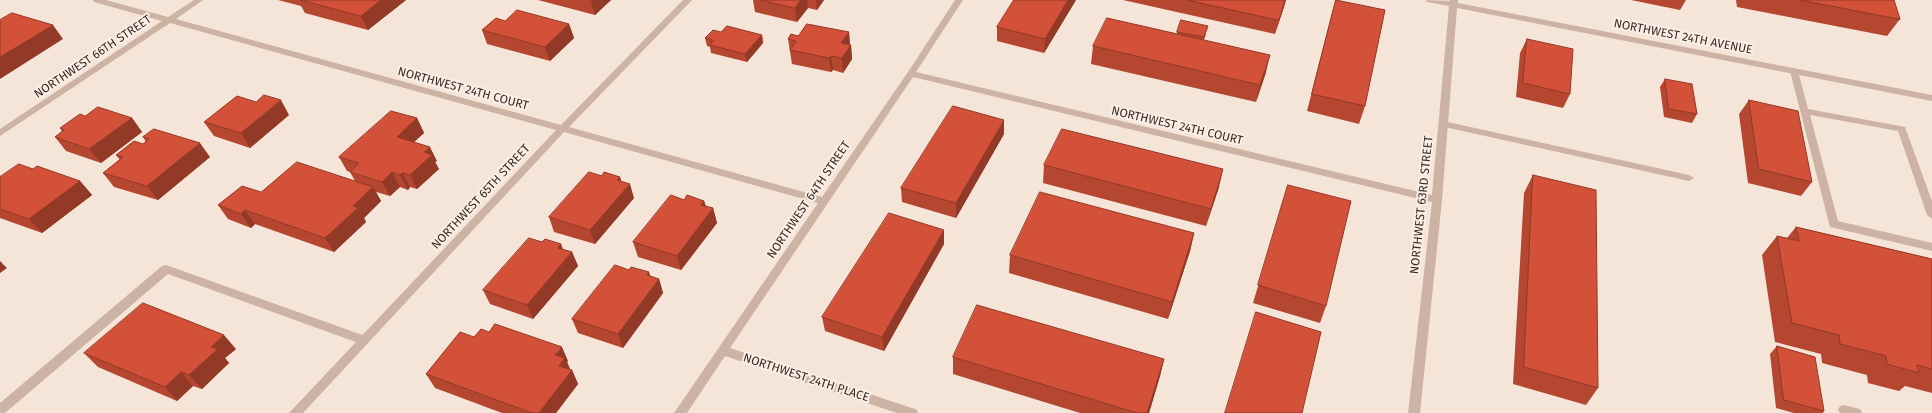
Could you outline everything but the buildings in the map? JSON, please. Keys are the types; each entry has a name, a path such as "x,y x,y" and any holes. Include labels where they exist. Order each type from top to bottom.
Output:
{"street":[{"name":"NORTHWEST 24TH COURT","path":"97,0 167,21 563,128 824,201"},
{"name":"NORTHWEST 66TH STREET","path":"0,133 199,0"},
{"name":"NORTHWEST 65TH STREET","path":"295,413 563,128 688,0"},
{"name":"NORTHWEST 64TH STREET","path":"680,413 911,74 959,0"},
{"name":"NORTHWEST 24TH AVENUE","path":"1430,0 1454,2 1932,98"},
{"name":"NORTHWEST 63RD STREET","path":"1414,413 1437,200 1454,2"},
{"path":"1794,71 1834,224 1932,247"},
{"name":"NORTHWEST 24TH COURT","path":"911,74 1437,200"},
{"path":"1805,111 1902,129 1932,216"},
{"path":"1443,124 1688,178"},
{"path":"0,410 166,269 364,340"},
{"name":"NORTHWEST 24TH PLACE","path":"722,350 912,413"},
{"path":"1844,410 1856,413"}]}
